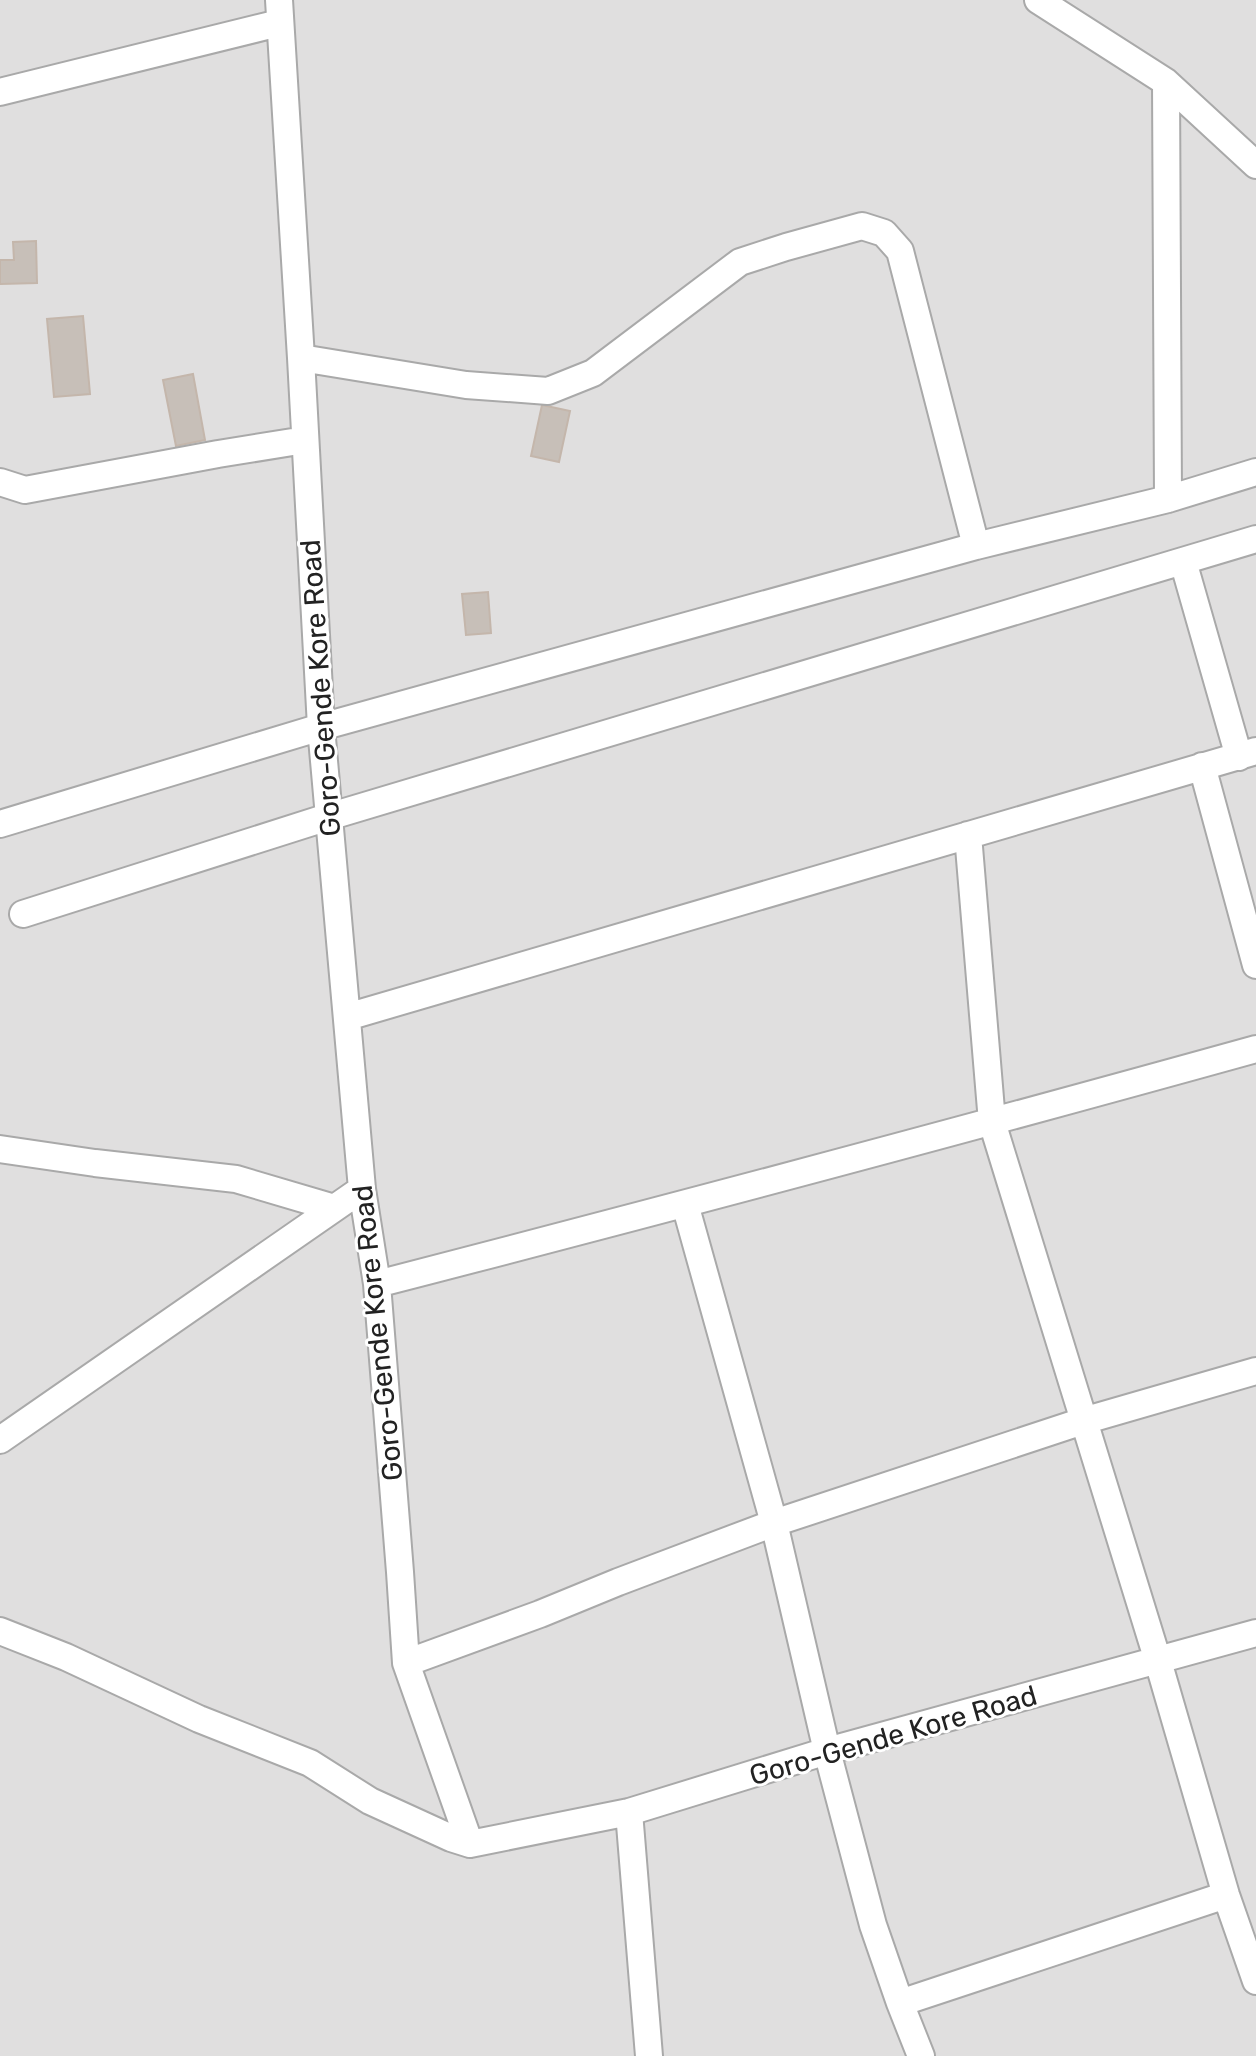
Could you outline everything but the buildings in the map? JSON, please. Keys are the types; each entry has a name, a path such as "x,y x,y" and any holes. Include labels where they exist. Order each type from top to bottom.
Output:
{"street":[{"path":"1038,0 1166,82 1256,165"},
{"path":"0,92 279,11"},
{"name":"Goro-Gende Kore Road","path":"279,11 321,727 362,1189 377,1284 406,1663 470,1844 629,1812 827,1751 1256,1633"},
{"path":"1166,82 1168,499"},
{"path":"301,358 466,385 548,391 593,373 740,262 862,226 884,233 900,251 976,546"},
{"path":"0,482 25,490 305,440"},
{"path":"0,824 321,727 976,546 1168,499 1256,472"},
{"path":"23,914 328,817 1256,539"},
{"path":"347,1017 1248,754 1183,561"},
{"path":"1202,766 1256,965"},
{"path":"968,835 992,1122 1158,1661 1226,1895 1256,1981"},
{"path":"377,1284 1256,1049"},
{"path":"0,1149 236,1179 334,1208"},
{"path":"0,1440 362,1189"},
{"path":"685,1204 774,1523 827,1751 873,1925 921,2056"},
{"path":"406,1663 774,1523 1083,1421 1256,1371"},
{"path":"0,1631 66,1657 199,1719 310,1763 370,1801 470,1844"},
{"path":"629,1812 649,2056"},
{"path":"900,2003 1226,1895"}],"shaded area":[{"path":"0,0 1256,0 1256,2056 0,2056"}]}
